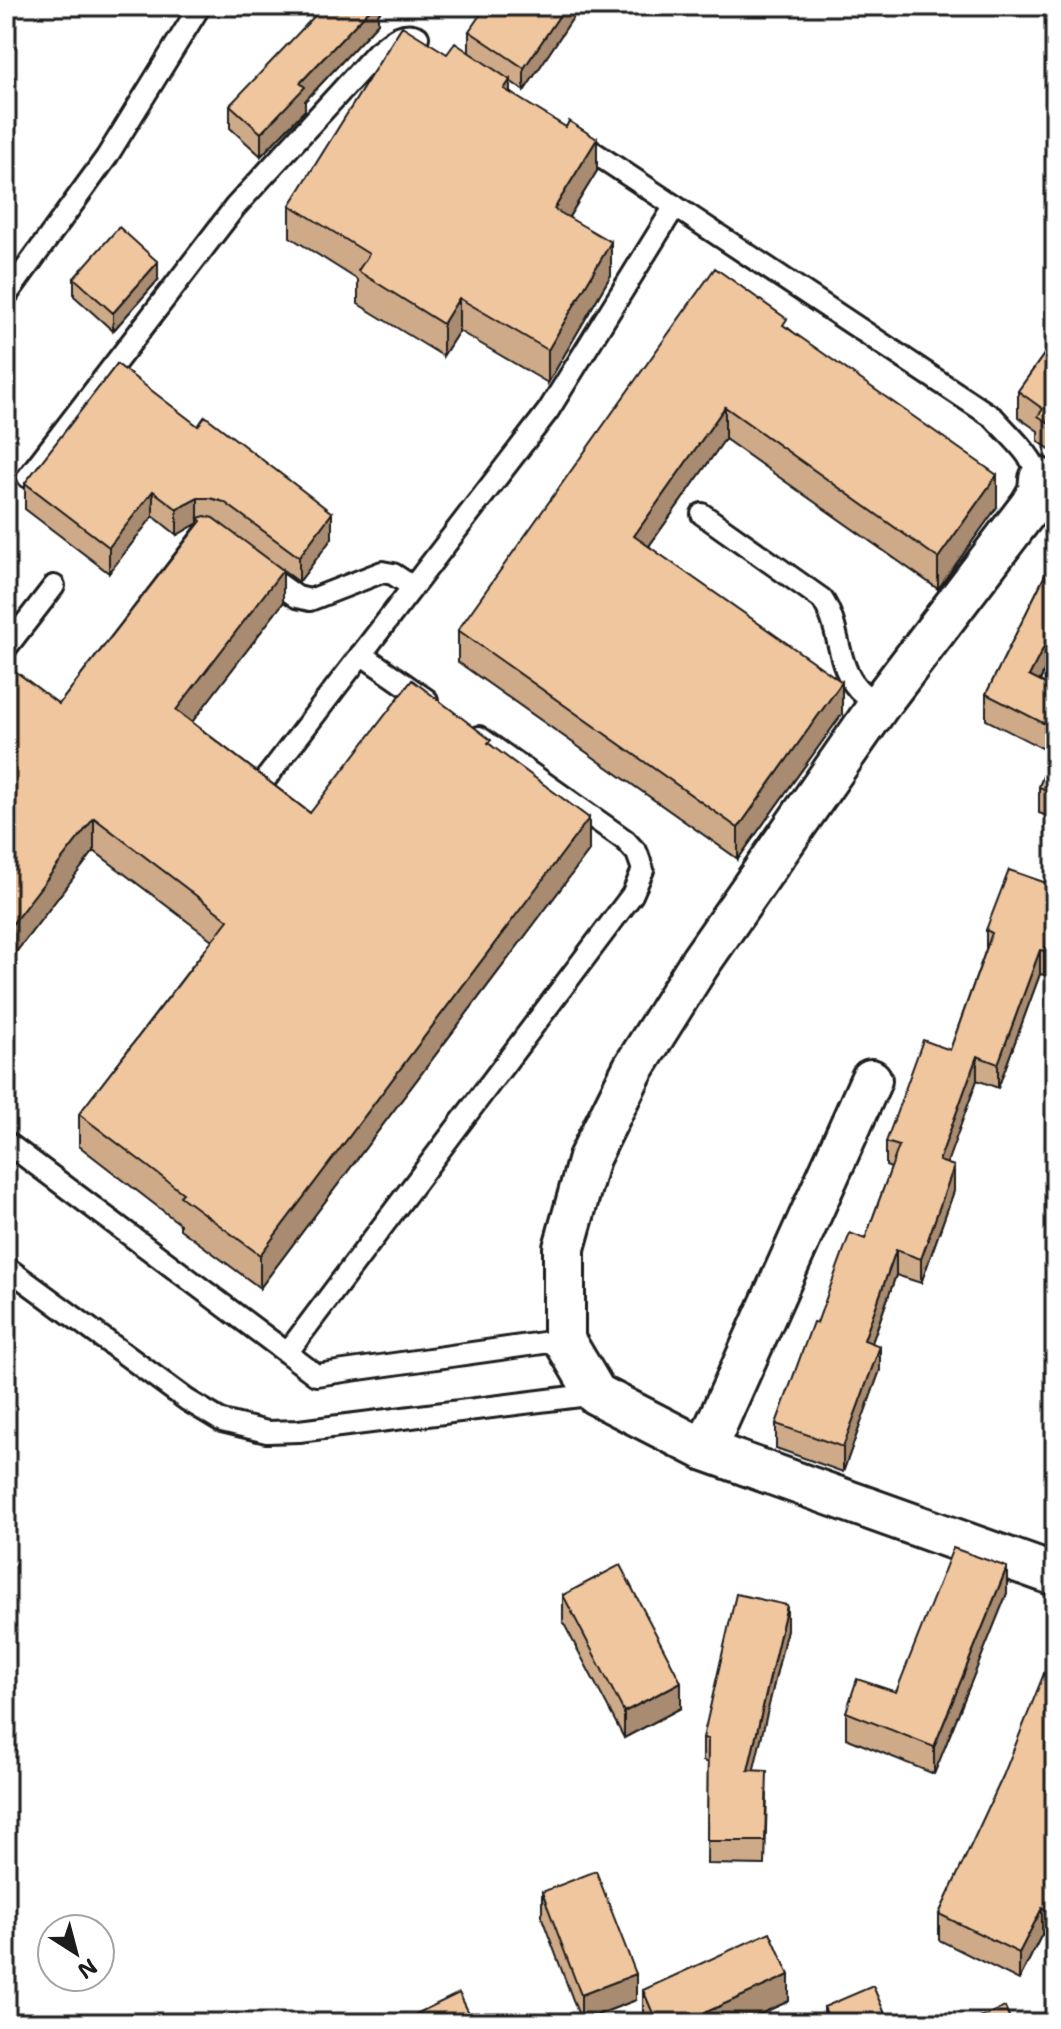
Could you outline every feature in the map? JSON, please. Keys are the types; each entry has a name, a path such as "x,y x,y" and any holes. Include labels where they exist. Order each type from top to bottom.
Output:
{"street":[{"path":"1040,479 1039,491 1031,505 879,705 699,964 633,1069 589,1158 564,1248 564,1340 596,1394 705,1450 1055,1575"},
{"path":"705,1450 871,1080"}],"lane":[{"path":"6,296 106,158 200,6"},
{"path":"28,477 235,207 377,52 396,37 412,34 440,50"},
{"path":"557,128 994,418 1030,458 1040,479"},
{"path":"264,781 548,411 675,206"},
{"path":"702,514 822,599 832,614 850,677 856,687 879,705"},
{"path":"251,563 297,597 310,600 382,572 393,574 413,587"},
{"path":"6,648 54,586"},
{"path":"287,1353 632,895 643,870 637,853 625,840 361,654"},
{"path":"6,1142 316,1375 564,1340"},
{"path":"6,1267 187,1400 222,1421 267,1432 299,1431 596,1394"}],"building":[{"path":"324,6 373,6 300,83 305,87 261,133 230,105"},
{"path":"486,6 566,6 524,68 469,31"},
{"path":"402,26 447,54 455,43 510,80 504,89 566,127 569,121 597,139 554,209 611,242 548,350 459,298 443,324 358,271 369,254 290,205"},
{"path":"119,227 158,262 113,313 74,278"},
{"path":"715,268 787,319 783,325 997,475 938,558 725,407 634,536 842,682 738,828 458,630"},
{"path":"1055,339 1055,427 1038,416 1043,409 1018,391"},
{"path":"117,364 198,426 205,416 332,513 299,557 224,502 198,498 177,509 153,491 109,547 25,483"},
{"path":"198,518 213,518 283,570 176,710 310,813 412,680 491,740 488,743 589,818 260,1255 180,1196 183,1193 79,1114 228,920 94,818 6,932 6,682 15,671 59,704 201,521"},
{"path":"1055,555 1055,625 1029,676 1055,689 1055,729 986,694"},
{"path":"1055,746 1055,793 1039,787"},
{"path":"1009,870 1055,886 1055,919 1044,951 1040,950 998,1064 977,1056 939,1161 954,1166 921,1259 896,1250 864,1340 880,1346 843,1447 776,1424 850,1233 865,1239 899,1146 886,1142 923,1040 950,1050 992,933 986,930"},
{"path":"953,1548 1007,1567 934,1747 846,1712 857,1679 896,1692"},
{"path":"620,1565 681,1682 624,1712 563,1595"},
{"path":"736,1594 787,1605 748,1770 767,1771 765,1841 707,1841 708,1739 703,1738"},
{"path":"1045,1671 1055,1675 1055,1912 1042,1908 1019,1953 939,1914 1003,1776"},
{"path":"596,1871 636,1974 581,1995 542,1892"},
{"path":"770,1932 789,1975 682,2023 657,2023 643,1990"},
{"path":"873,1986 889,2023 831,2023 824,2007"},
{"path":"459,1993 474,2023 421,2023 416,2014"},
{"path":"1005,2007 1012,2023 968,2023"}]}
